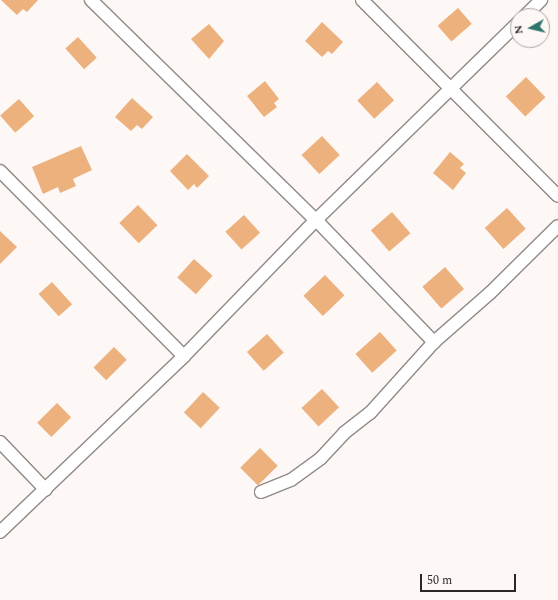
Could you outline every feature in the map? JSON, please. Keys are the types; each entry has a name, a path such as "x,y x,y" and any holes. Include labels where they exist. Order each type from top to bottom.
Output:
{"street":[{"path":"91,0 316,220 434,342"},
{"path":"362,0 558,196"},
{"path":"533,8 541,0"},
{"path":"0,532 46,490 184,356 316,220 510,31"},
{"path":"0,172 184,356"},
{"path":"261,492 291,480 317,462 344,433 370,413 434,342 490,293 558,226"},
{"path":"0,442 46,490"}],"building":[{"path":"1,0 38,0 27,12 23,9 17,15"},
{"path":"458,8 472,24 451,42 438,26"},
{"path":"322,22 343,42 332,54 328,51 322,57 305,41"},
{"path":"209,24 224,41 209,59 191,39"},
{"path":"78,37 97,58 84,69 65,48"},
{"path":"526,77 545,97 525,117 506,96"},
{"path":"265,81 279,99 274,103 277,107 264,117 247,96"},
{"path":"377,82 394,100 374,119 357,100"},
{"path":"132,98 153,117 142,129 137,125 131,131 115,117"},
{"path":"19,99 34,116 15,133 0,115"},
{"path":"322,136 340,155 319,174 302,155"},
{"path":"81,146 92,170 73,179 76,186 60,193 58,187 43,194 32,167"},
{"path":"450,152 464,164 460,168 466,173 453,190 433,173"},
{"path":"187,154 209,176 197,188 194,184 188,190 170,171"},
{"path":"138,205 157,225 139,243 119,223"},
{"path":"507,208 526,229 503,249 485,228"},
{"path":"392,212 410,233 389,252 371,230"},
{"path":"244,215 260,233 241,250 225,232"},
{"path":"0,231 17,247 0,264"},
{"path":"194,259 213,276 196,294 177,278"},
{"path":"445,267 464,289 441,309 422,287"},
{"path":"325,275 344,295 323,316 303,296"},
{"path":"52,282 72,304 59,316 39,294"},
{"path":"380,332 397,351 372,373 355,354"},
{"path":"267,334 284,353 264,371 247,352"},
{"path":"114,347 127,360 106,380 93,368"},
{"path":"322,389 339,407 319,426 302,408"},
{"path":"203,392 220,408 201,428 184,412"},
{"path":"57,403 71,417 51,437 37,423"},
{"path":"260,448 278,466 258,485 240,468"}]}
